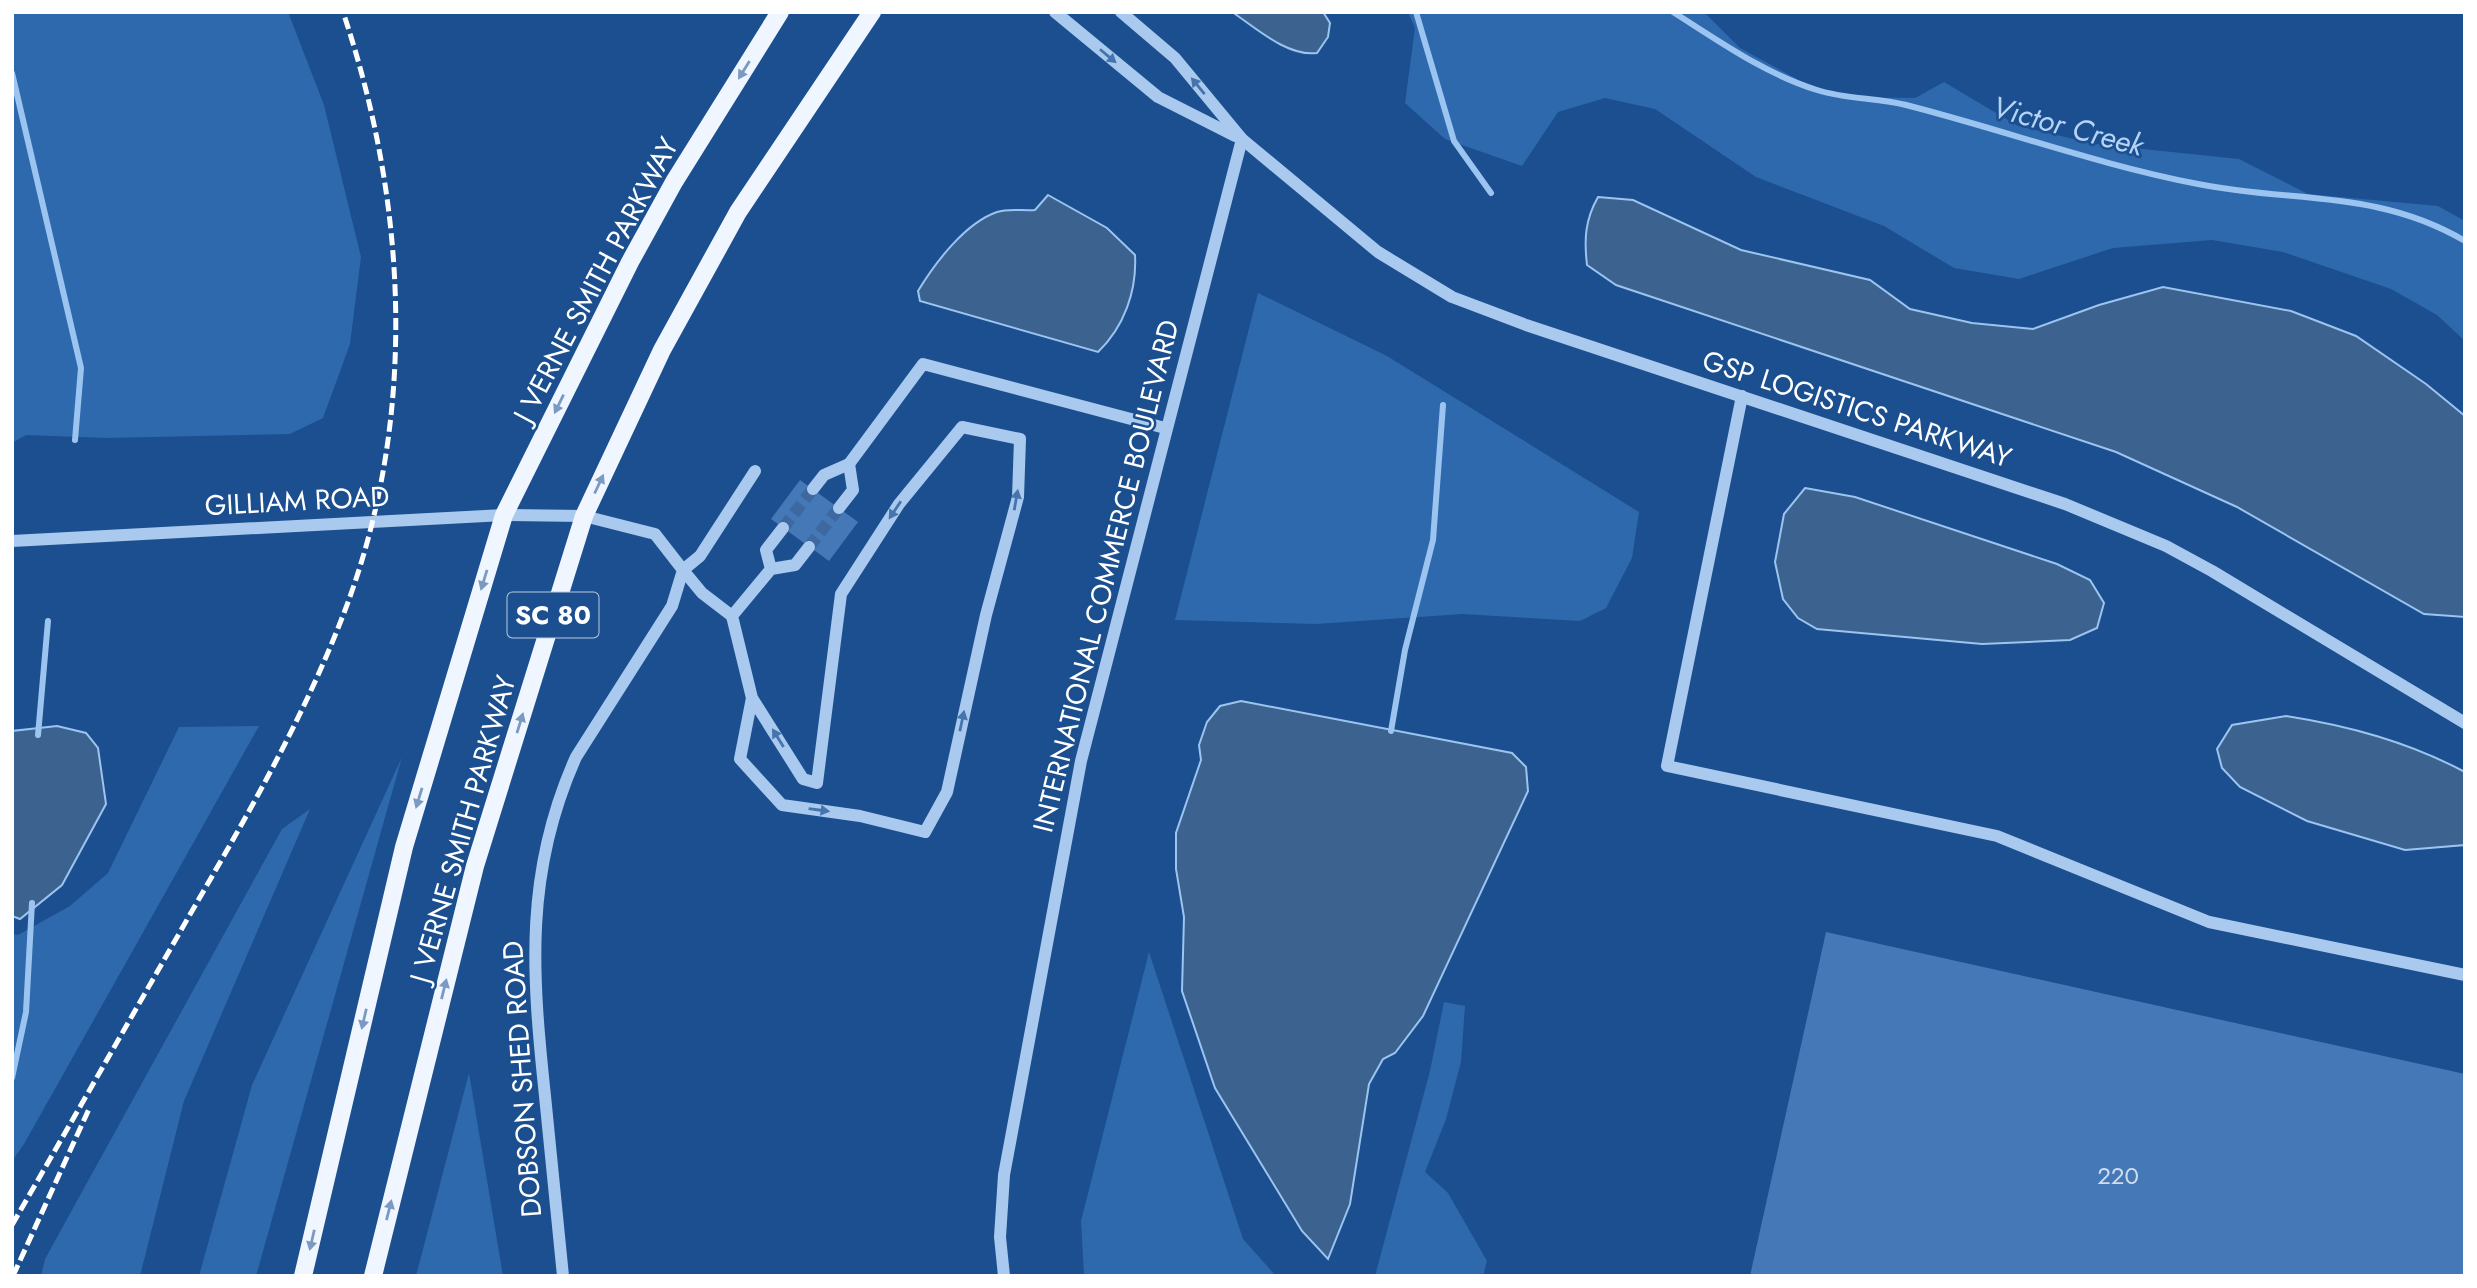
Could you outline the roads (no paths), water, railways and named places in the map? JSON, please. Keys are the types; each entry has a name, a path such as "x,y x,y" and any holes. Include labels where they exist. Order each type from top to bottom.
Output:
{"main road":[{"name":"J VERNE SMITH PARKWAY","path":"303,1276 404,847 504,515 630,262 674,182 780,12"},
{"name":"J VERNE SMITH PARKWAY","path":"373,1276 475,866 584,516 662,350 738,212 872,12"}],"street":[{"name":"GSP LOGISTICS PARKWAY","path":"1055,12 1158,97 1242,139"},
{"name":"GSP LOGISTICS PARKWAY","path":"1121,12 1175,58 1242,139 1378,252 1452,297 1526,326 2065,504 2166,546 2465,723"},
{"name":"INTERNATIONAL COMMERCE BOULEVARD","path":"1004,1276 1000,1237 1004,1175 1080,761 1242,139"},
{"path":"813,489 824,475 849,464 923,364 1165,428"},
{"path":"1742,396 1667,766 1997,836 2209,922 2465,975"},
{"path":"584,516 655,534 702,593 732,616 752,698 803,779 817,783 841,594 899,504 962,427 1020,439 1018,497 986,615 947,792 925,832 860,816 782,805 740,759 752,698"},
{"path":"839,508 853,490 849,464"},
{"path":"683,570 700,556 755,471"},
{"name":"GILLIAM ROAD","path":"12,541 504,515 584,516"},
{"path":"771,569 766,550 783,528"},
{"path":"732,616 771,569 795,565 809,547"},
{"name":"DOBSON SHED ROAD","path":"564,1276 534,990 538,898 557,806 571,769 672,606 683,570"}],"waterway":[{"path":"1416,12 1454,141 1491,193"},
{"name":"Victor Creek","path":"1673,12 1761,66 1817,90 1906,105 2124,167 2198,184 2367,205 2432,224 2465,241"},
{"path":"12,73 81,368 75,440"},
{"path":"1391,731 1405,650 1433,540 1443,405"},
{"path":"38,735 48,621"},
{"path":"12,1078 26,1012 32,903"}],"tunnel":[{"path":"783,528 813,489"},
{"path":"809,547 839,508"}],"railway":[{"path":"12,1225 273,768 342,618 367,544 384,469 393,393 396,316 392,239 381,162 365,86 343,12"},
{"path":"13,1276 89,1109"}]}
